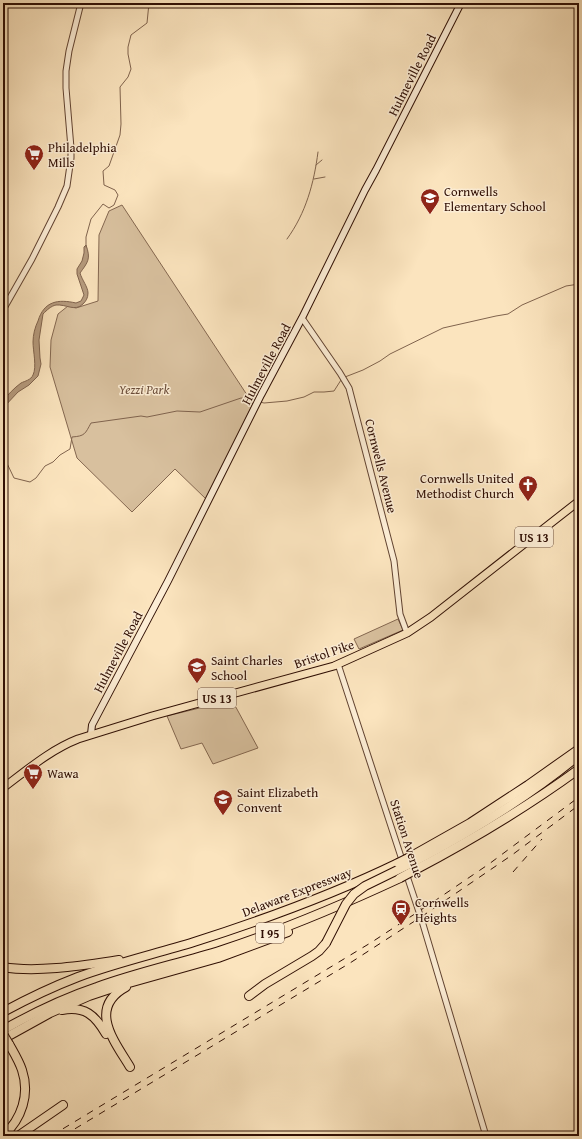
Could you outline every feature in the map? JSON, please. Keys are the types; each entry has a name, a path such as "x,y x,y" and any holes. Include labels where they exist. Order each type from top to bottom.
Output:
{"highway":[{"name":"Delaware Expressway","path":"3,1030 41,1010 80,993 109,982 257,938 315,916 400,878 411,864 548,772 579,749"},
{"path":"248,996 312,956 326,943 346,904 354,894 365,886 411,864 504,810 579,756"},
{"name":"Delaware Expressway","path":"3,1012 38,994 78,977 221,934 283,912 373,875 398,863 411,864 459,846 517,811 579,769"},
{"path":"5,1043 43,1017 97,993 230,954 276,937 345,908 366,894"},
{"path":"3,967 36,968 70,966 121,959 165,950"},
{"path":"43,1017 58,1011 70,1009 80,1010 90,1014 100,1023 128,1068 107,1028 106,1017 110,1004 118,992 127,987 156,978 172,971"},
{"path":"3,1034 5,1043 17,1071 20,1084 19,1099 14,1114 3,1129"},
{"path":"3,1136 17,1119 25,1094 25,1080 22,1071 5,1043"},
{"path":"18,1136 63,1105"}],"main road":[{"name":"Hulmeville Road","path":"91,734 92,726 168,581 261,395 302,318 460,3"},
{"name":"Bristol Pike","path":"3,788 67,743 91,734 152,716 325,669 407,633 431,617 579,501"}],"street":[{"path":"3,310 32,259 67,186 71,148 66,71 69,51 81,3"},
{"name":"Cornwells Avenue","path":"302,318 344,378 351,395 394,561 400,614 407,633"},
{"name":"Station Avenue","path":"338,664 422,921 486,1136"}],"green space":[{"name":"Yezzi Park","path":"122,205 253,404 206,499 175,469 132,512 77,458 50,367 51,340 58,314 68,306 76,308 98,301 99,235 109,211"},
{"path":"398,619 403,630 359,649 354,639"},
{"path":"232,700 258,748 213,764 202,743 181,749 167,716"}],"shaded area":[{"path":"86,245 88,260 80,273 88,291 87,299 80,306 74,308 56,305 51,307 43,314 39,340 41,364 38,376 29,385 18,392 3,408 3,400 18,385 33,375 35,368 33,342 34,334 44,309 52,303 63,301 76,303 81,301 84,295 77,274 77,269 82,261 84,247"}],"waterway":[{"path":"86,247 86,237 91,219 103,204 109,208 114,205 118,195 115,190 104,185 103,171 109,166 120,135 120,87 128,77 131,69 128,54 131,35 147,23 149,3"},
{"path":"287,239 294,229 308,197 318,152"},
{"path":"316,165 322,160"},
{"path":"314,179 325,177"},
{"path":"345,377 363,370 390,354 443,328 508,314 522,305 566,286 579,284"},
{"path":"260,402 287,401 304,397 314,392 334,391 341,380"},
{"path":"3,455 14,478 30,482 36,478 45,466 70,449 72,437 84,434 91,423 141,416 147,417 177,411 200,412 241,398 255,400"}],"railway":[{"path":"51,1136 372,942 489,864 579,797"},
{"path":"63,1136 350,963 512,855 579,805"},
{"path":"513,872 542,839"}],"place":[{"name":"Philadelphia Mills","path":"34,171"},
{"name":"Cornwells Elementary School","path":"430,215"},
{"name":"Cornwells United Methodist Church","path":"528,502"},
{"name":"Saint Charles School","path":"197,684"},
{"name":"Wawa","path":"33,790"},
{"name":"Saint Elizabeth Convent","path":"223,816"},
{"name":"Cornwells Heights","path":"401,926"}]}
